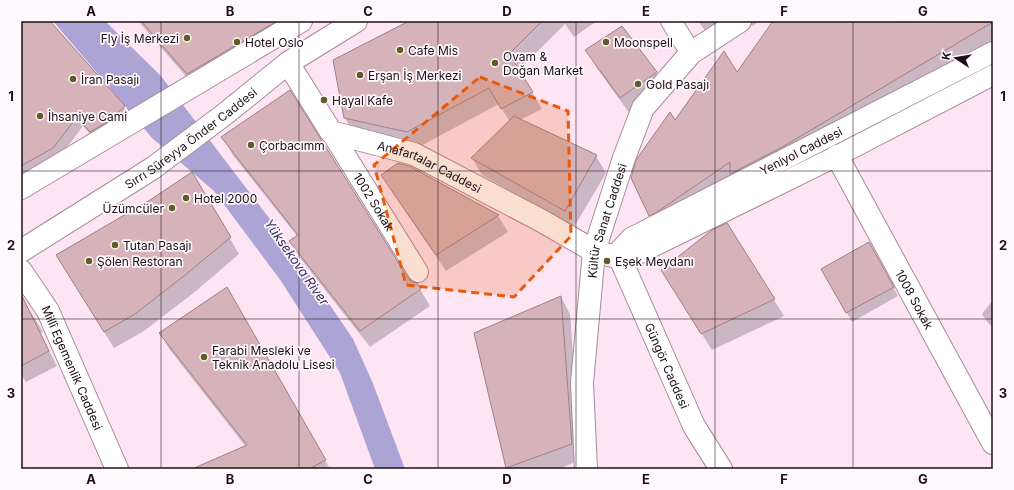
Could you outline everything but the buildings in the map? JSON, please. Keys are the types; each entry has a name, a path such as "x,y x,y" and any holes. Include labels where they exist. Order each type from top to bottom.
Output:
{"street":[{"name":"Sırrı Süreyya Önder Caddesi","path":"21,251 153,168 226,114 288,63 356,21"},
{"path":"671,21 691,53"},
{"name":"Kültür Sanat Caddesi","path":"586,469 582,382 594,251 643,108 691,53 740,21"},
{"path":"21,188 206,78 289,24"},
{"name":"Yeniyol Caddesi","path":"620,258 620,250 631,238 993,52"},
{"path":"288,63 331,132"},
{"name":"Yeniyol Caddesi","path":"594,251 620,258 629,258 837,156 993,75"},
{"name":"Anafartalar Caddesi","path":"331,132 414,154 594,251"},
{"name":"1002 Sokak","path":"331,132 418,272"},
{"name":"1008 Sokak","path":"837,156 993,443"},
{"name":"Güngör Caddesi","path":"620,258 694,426 721,469"},
{"name":"Millî Egemenlik Caddesi","path":"21,271 48,311 116,469"}],"highlighted area":[{"path":"480,77 568,111 571,236 514,297 406,285 374,165"}],"water":[{"name":"Yüksekova River","path":"53,21 105,21 161,76 288,243 353,339 372,381 405,469 375,469 340,373 281,281 214,191 152,138"}],"place":[{"name":"Fly İş Merkezi","path":"187,38"},
{"name":"Hotel Oslo","path":"237,42"},
{"name":"Moonspell","path":"606,42"},
{"name":"Cafe Mis","path":"400,50"},
{"name":"Ovam & Doğan Market","path":"495,63"},
{"name":"Erşan İş Merkezi","path":"360,75"},
{"name":"İran Pasajı","path":"73,79"},
{"name":"Gold Pasajı","path":"638,84"},
{"name":"Hayal Kafe","path":"324,100"},
{"name":"İhsaniye Cami","path":"40,116"},
{"name":"Çorbacımm","path":"251,145"},
{"name":"Hotel 2000","path":"186,198"},
{"name":"Üzümcüler","path":"172,208"},
{"name":"Tutan Pasajı","path":"115,245"},
{"name":"Şölen Restoran","path":"89,261"},
{"name":"Eşek Meydanı","path":"607,261"},
{"name":"Farabi Mesleki ve Teknik Anadolu Lisesi","path":"204,357"}]}
